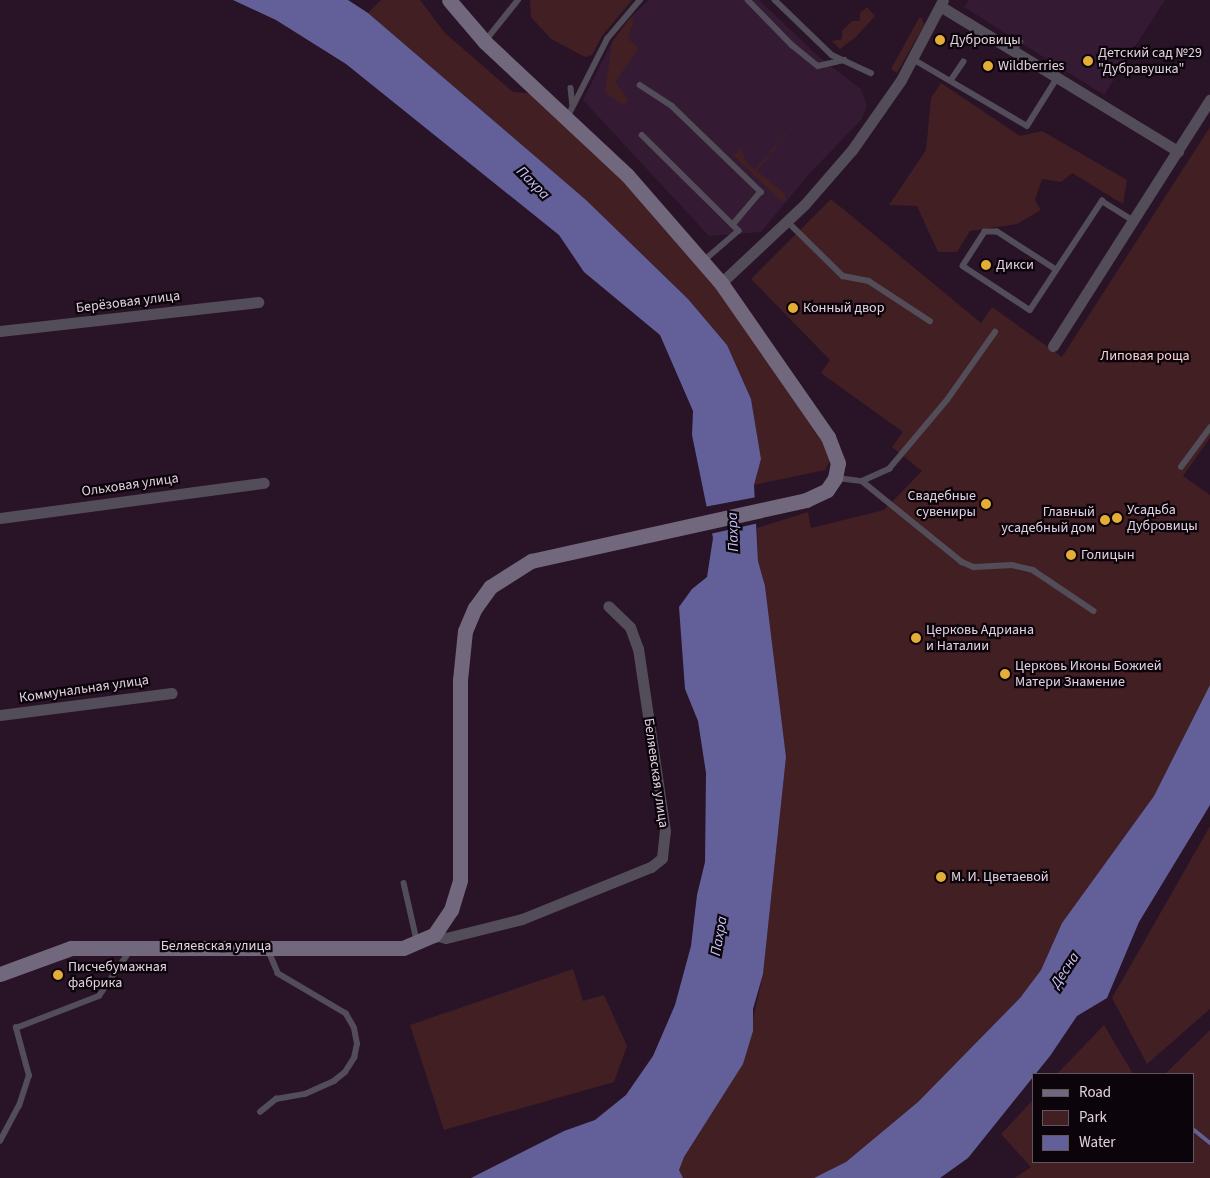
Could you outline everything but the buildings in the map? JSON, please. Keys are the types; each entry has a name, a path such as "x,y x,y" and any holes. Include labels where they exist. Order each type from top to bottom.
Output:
{"main road":[{"path":"434,935 451,910 460,880 460,680 466,631 475,608 490,587 510,572 531,561 581,548 806,500 827,490 835,478 838,463 828,437 720,283 703,262 570,112 485,42 450,0"},
{"name":"Беляевская улица","path":"0,974 71,948 266,946 403,948 434,935"}],"street":[{"path":"720,283 788,222 852,150 913,59 942,3 1017,46 1057,78 1076,85 1178,151"},
{"path":"1054,346 1210,100"},
{"name":"Берёзовая улица","path":"0,331 258,302"},
{"name":"Ольховая улица","path":"0,518 264,483"},
{"name":"Беляевская улица","path":"434,935 446,938 522,919 651,866 662,858 665,831 638,649 630,627 608,606"},
{"name":"Коммунальная улица","path":"0,715 172,692"}],"lane":[{"path":"485,42 518,0"},
{"path":"570,112 607,39 640,0"},
{"path":"748,0 792,45 818,66 844,60"},
{"path":"775,0 832,55 871,73"},
{"path":"913,59 1026,126 1057,78"},
{"path":"951,80 962,62"},
{"path":"640,85 672,106 761,192 733,225"},
{"path":"570,112 571,88"},
{"path":"642,135 739,231 703,262"},
{"path":"1056,270 997,232 985,232 963,266 1030,310 1102,201 1134,221"},
{"path":"788,222 843,276 869,281 930,321"},
{"path":"835,478 862,481 889,469 947,400 995,332"},
{"path":"1181,467 1210,428"},
{"path":"862,481 962,562 974,567 1012,565 1033,570 1094,611"},
{"path":"404,883 417,942"},
{"path":"260,1112 276,1099 305,1094 334,1081 346,1072 354,1058 357,1044 354,1028 346,1014 278,974 266,946"},
{"path":"0,1141 19,1106 29,1076 16,1028 99,996 129,952"}],"shaded area":[{"path":"649,0 759,0 819,57 861,89 867,106 861,120 809,174 761,232 709,236 583,100 612,42 630,18"},
{"name":"Детский сад №29 \"Дубравушка\"","path":"969,0 1165,0 1104,95 964,7"}],"green space":[{"path":"381,0 420,0 445,33 513,92 541,94 671,224 835,451 825,470 754,485 761,459 751,399 727,345 688,299 586,200 368,13"},
{"path":"530,0 632,0 602,36 592,55 585,57 551,39 531,17"},
{"path":"867,7 875,16 856,37 840,49 832,41 842,39 842,31 852,21 860,21 860,13"},
{"path":"630,18 634,19 628,39 639,48 615,82 628,100 624,106 605,92 612,42"},
{"path":"919,18 922,18 924,25 897,73 891,69"},
{"path":"941,83 1020,136 1042,131 1127,180 1123,204 1072,173 1061,182 1042,179 1035,200 1041,210 1017,224 970,231 957,252 938,252 917,206 889,205 926,150 931,98"},
{"path":"808,108 757,171 785,194 786,201 782,202 734,156 741,148 746,162 755,170"},
{"name":"Усадьба Дубровицы","path":"1210,127 1210,438 1183,476 1210,495 1210,685 1187,736 1154,796 1062,923 1041,970 1020,998 918,1102 846,1162 814,1178 683,1178 679,1170 684,1157 743,1064 763,974 786,757 765,586 758,561 757,528 808,512 811,528 884,510 922,471 892,447 903,432 821,373 830,360 751,279 831,199 981,323 992,307 1062,357"},
{"path":"1210,826 1210,1009 1147,1064 1112,998"},
{"path":"573,969 583,1001 604,995 627,1046 614,1082 444,1130 410,1025"},
{"path":"1104,1025 1132,1073 1058,1073"},
{"path":"1210,1030 1210,1178 1015,1178 1031,1167 1001,1134 1032,1101 1032,1163 1195,1163 1195,1073 1166,1073"}],"water":[{"name":"Пахра","path":"233,0 348,0 368,13 586,200 688,299 727,345 751,399 761,459 754,485 758,561 765,586 786,757 763,974 753,1009 753,1031 743,1064 684,1157 679,1170 683,1178 471,1178 564,1131 595,1120 626,1095 653,1056 675,1005 691,946 697,895 705,862 706,773 698,721 685,689 679,607 692,589 707,577 713,538 692,435 693,411 660,335 584,272 559,235 346,64 276,20"},
{"name":"Десна","path":"1210,685 1210,805 1139,922 1107,998 1077,1016 1050,1056 1036,1073 1032,1073 1032,1078 968,1158 940,1178 814,1178 846,1162 918,1102 1020,998 1041,970 1062,923 1154,796"}],"pier":[{"path":"757,497 759,523 710,534 704,507"}],"waterway":[{"path":"1195,1131 1210,1143"}],"place":[{"name":"Дубровицы","path":"940,40"},
{"name":"Детский сад №29 \"Дубравушка\"","path":"1088,61"},
{"name":"Wildberries","path":"988,66"},
{"name":"Дикси","path":"986,265"},
{"name":"Конный двор","path":"793,308"},
{"name":"Свадебные сувениры","path":"986,504"},
{"name":"Усадьба Дубровицы","path":"1117,518"},
{"name":"Главный усадебный дом","path":"1105,520"},
{"name":"Голицын","path":"1071,555"},
{"name":"Церковь Адриана и Наталии","path":"916,638"},
{"name":"Церковь Иконы Божией Матери Знамение","path":"1005,674"},
{"name":"М. И. Цветаевой","path":"941,877"},
{"name":"Писчебумажная фабрика","path":"58,975"}],"park label":[{"name":"Липовая роща","path":"1145,356"}]}
